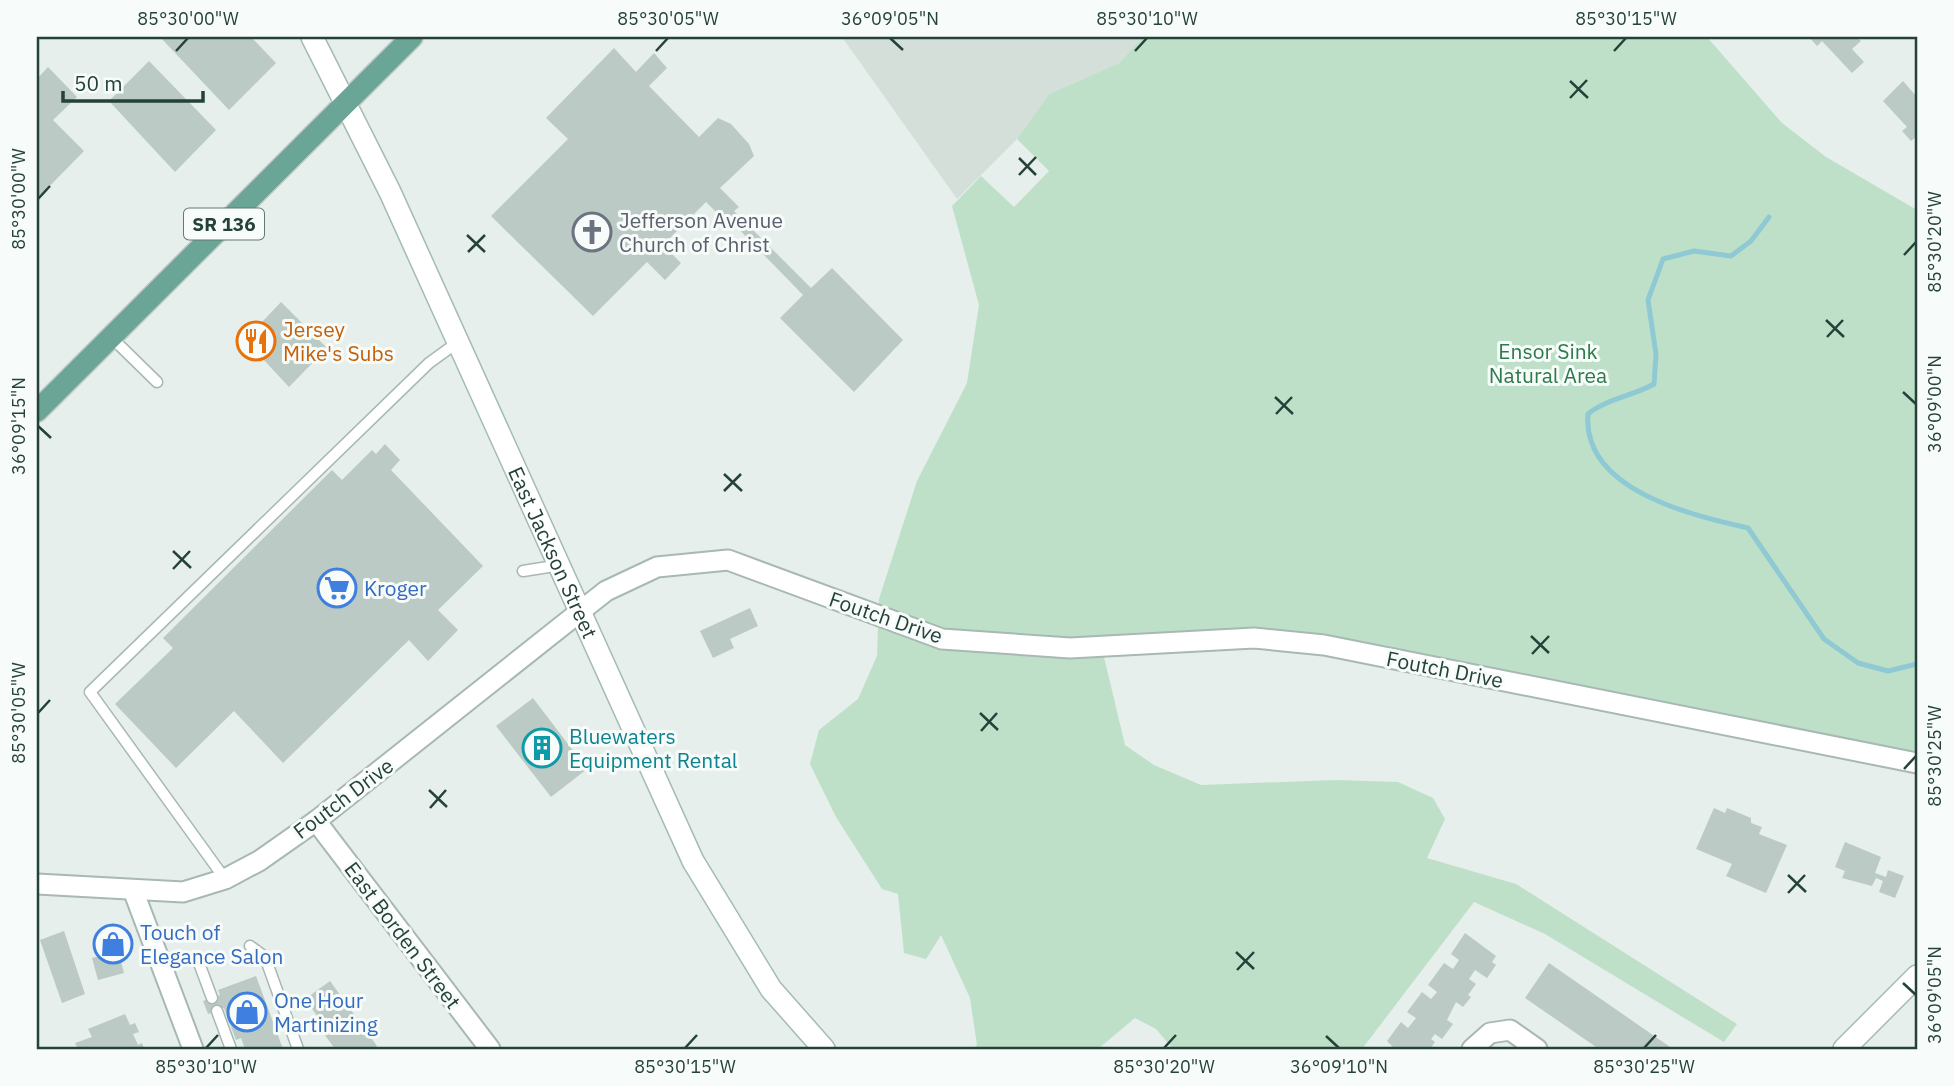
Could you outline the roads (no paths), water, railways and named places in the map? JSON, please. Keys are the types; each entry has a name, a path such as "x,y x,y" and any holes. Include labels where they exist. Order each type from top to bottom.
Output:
{"main road":[{"name":"SR 136","path":"37,411 412,37"}],"street":[{"name":"East Jackson Street","path":"312,37 562,565 693,861 771,989 824,1049"},
{"name":"Foutch Drive","path":"37,884 183,892 225,879 259,861 316,821 606,591 657,567 728,561 942,639 1070,648 1254,638 1324,645 1917,763"},
{"name":"East Borden Street","path":"316,821 490,1049"},
{"path":"133,890 193,1049"},
{"path":"1844,1049 1917,976"},
{"path":"1472,1049 1490,1033 1510,1030 1537,1049"}],"lane":[{"path":"111,337 157,382"},
{"path":"225,879 90,692 429,363 458,342"},
{"path":"523,570 562,565"},
{"path":"250,946 265,957 298,1049"},
{"path":"199,963 212,998"},
{"path":"217,1011 230,1049"}],"waterway":[{"path":"1769,217 1751,241 1731,256 1694,251 1663,259 1648,300 1656,354 1654,384 1588,414 1591,440 1602,462 1621,480 1644,495 1698,515 1748,528 1824,639 1858,663 1888,671 1917,664"}],"place":[{"name":"Jefferson Avenue Church of Christ","path":"592,232"},
{"name":"Jersey Mike's Subs","path":"256,341"},
{"name":"Kroger","path":"337,588"},
{"name":"Bluewaters Equipment Rental","path":"542,748"},
{"name":"Touch of Elegance Salon","path":"113,944"},
{"name":"One Hour Martinizing","path":"247,1012"}],"park label":[{"name":"Ensor Sink Natural Area","path":"1548,363"}]}
